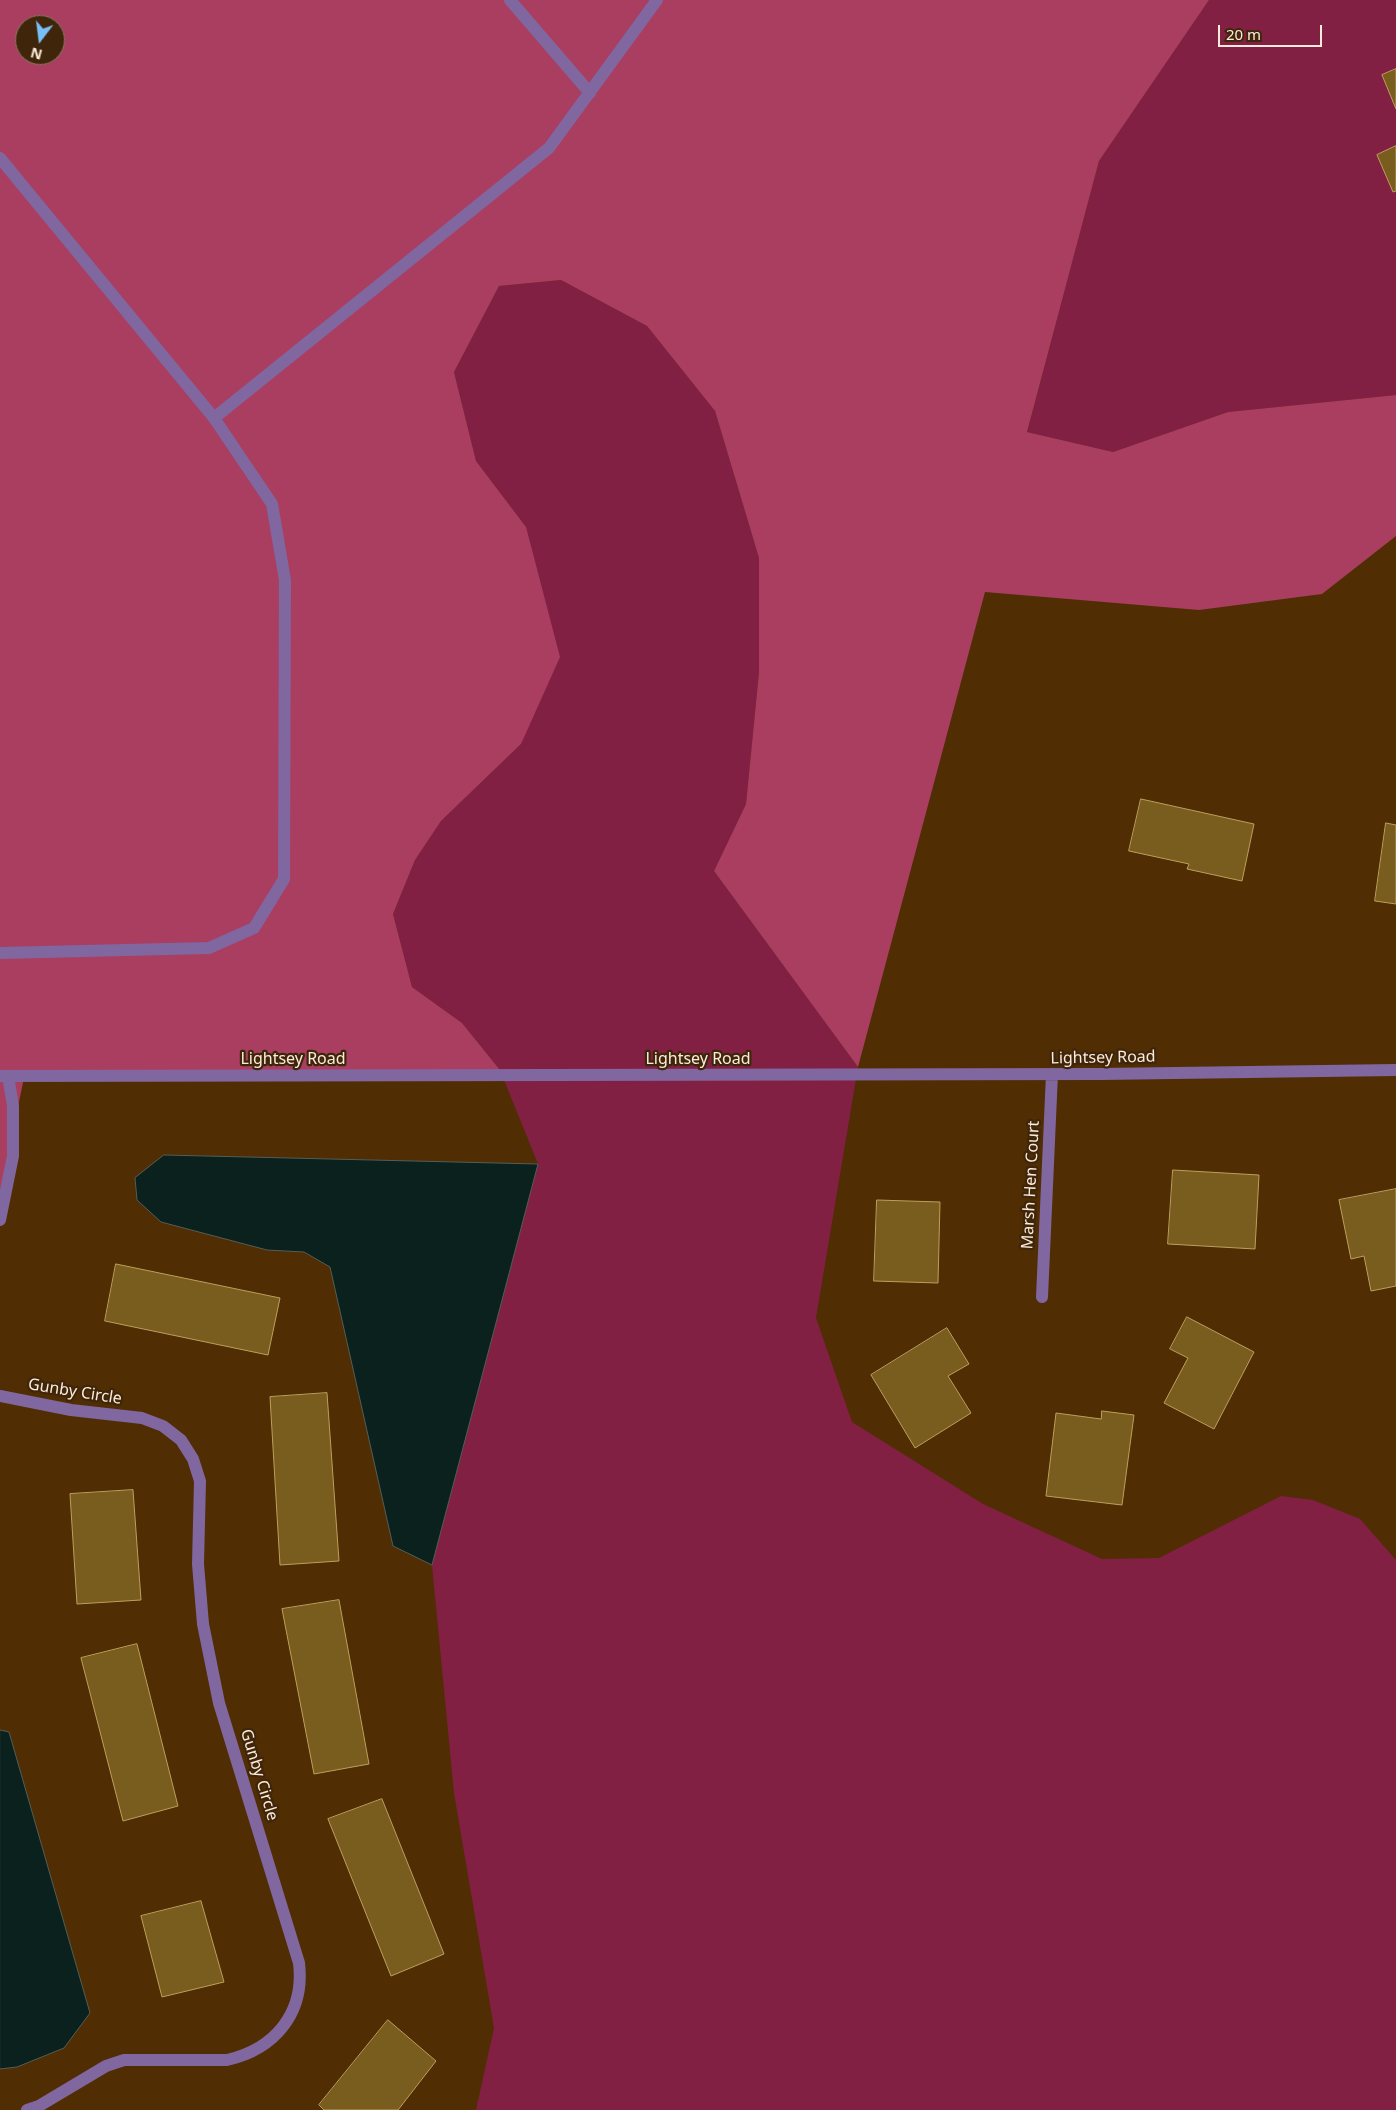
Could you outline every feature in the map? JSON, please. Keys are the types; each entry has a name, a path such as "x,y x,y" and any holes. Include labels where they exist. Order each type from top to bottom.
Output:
{"street":[{"path":"510,0 590,94"},
{"path":"214,418 549,148 657,0"},
{"path":"0,158 214,418 272,504 285,580 284,879 254,928 209,948 0,953"},
{"name":"Lightsey Road","path":"4,1076 1052,1074 1396,1070"},
{"name":"Marsh Hen Court","path":"1042,1297 1052,1074"},
{"path":"0,1220 13,1156 13,1106 4,1076"},
{"name":"Gunby Circle","path":"0,1396 70,1410 142,1418 163,1426 181,1440 193,1459 200,1481 198,1564 203,1624 219,1703 299,1963 300,1976 296,2003 284,2027 265,2046 240,2057 227,2060 124,2060 106,2066 39,2106 27,2110"}],"shaded area":[{"path":"0,0 1209,0 1099,161 1027,432 1113,452 1228,412 1396,395 1396,536 1322,594 1199,610 985,592 858,1067 714,871 746,804 759,672 759,558 715,411 647,326 561,280 499,286 454,372 476,461 526,527 560,657 521,744 441,821 415,860 393,914 412,987 462,1023 500,1070 25,1073 0,1193"},
{"path":"1209,0 1396,0 1396,395 1228,412 1113,452 1027,432 1099,161"},
{"path":"561,280 647,326 715,411 759,558 759,672 746,804 714,871 858,1067 816,1318 852,1422 983,1504 1102,1559 1159,1558 1281,1496 1313,1500 1360,1519 1396,1560 1396,2110 476,2110 494,2028 454,1793 432,1565 538,1164 500,1070 462,1023 412,987 393,914 415,860 441,821 521,744 526,527 476,461 454,372 499,286"}],"water":[{"path":"164,1155 538,1164 432,1565 393,1546 330,1267 304,1252 267,1250 161,1222 137,1200 135,1178"},
{"path":"0,1730 9,1732 90,2013 64,2048 17,2067 0,2069"}],"building":[{"path":"1396,69 1396,109 1382,75"},
{"path":"1396,146 1396,191 1393,192 1377,155"},
{"path":"1141,799 1254,824 1242,881 1187,869 1189,864 1129,851"},
{"path":"1386,823 1396,825 1396,904 1375,901"},
{"path":"1173,1170 1259,1175 1255,1249 1168,1244"},
{"path":"1396,1189 1396,1286 1371,1291 1364,1256 1351,1259 1339,1200"},
{"path":"877,1200 940,1202 938,1283 874,1281"},
{"path":"116,1264 280,1298 268,1355 105,1321"},
{"path":"1187,1317 1254,1352 1214,1429 1164,1403 1188,1358 1170,1349"},
{"path":"947,1328 969,1364 948,1376 971,1413 915,1448 871,1375"},
{"path":"327,1393 339,1561 280,1565 270,1397"},
{"path":"1102,1411 1134,1415 1122,1505 1046,1496 1056,1413 1101,1419"},
{"path":"133,1490 141,1600 77,1604 70,1494"},
{"path":"339,1600 369,1764 314,1774 282,1609"},
{"path":"137,1644 178,1806 123,1821 81,1658"},
{"path":"382,1799 444,1954 391,1976 328,1819"},
{"path":"201,1901 224,1982 162,1997 141,1916"},
{"path":"388,2020 436,2061 398,2110 324,2110 319,2105"}]}
